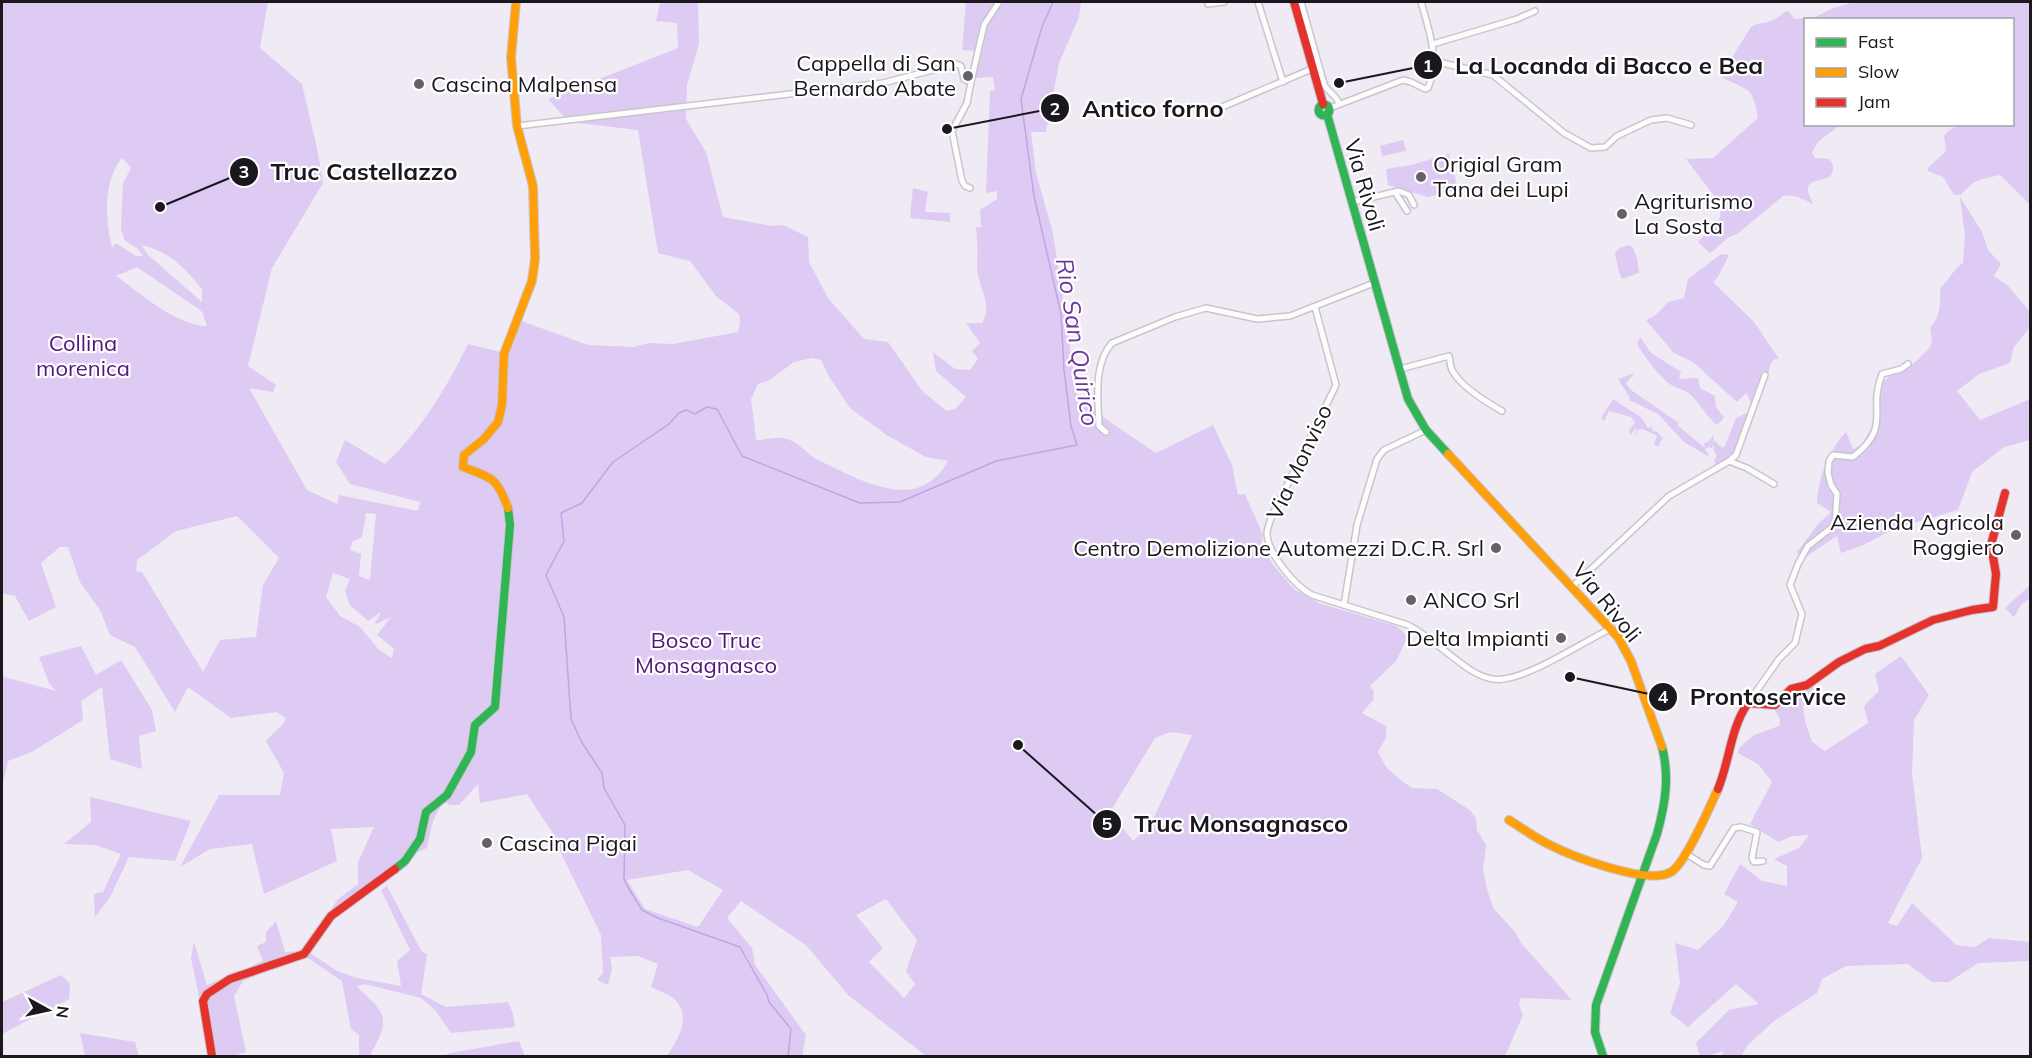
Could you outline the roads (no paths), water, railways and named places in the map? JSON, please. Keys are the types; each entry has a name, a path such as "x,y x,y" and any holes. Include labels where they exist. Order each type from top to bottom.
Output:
{"street":[{"path":"212,1056 203,1001 207,994 230,979 304,954 331,915 369,890 405,861 420,839 426,812 447,795 471,752 475,725 495,707 509,537 508,508 500,486 485,475 463,467 464,455 498,422 502,405 504,354 532,281 535,258 533,186 517,126 511,58 516,2"},
{"path":"970,188 962,181 952,136 954,126 967,103 981,35 990,13 999,2"},
{"path":"1208,4 1224,2"},
{"path":"1258,2 1283,82"},
{"name":"Via Rivoli","path":"1294,2 1408,399 1426,429 1612,628 1631,661 1663,750 1667,791 1664,809 1596,1005 1595,1032 1603,1056"},
{"path":"1301,2 1324,84 1339,104"},
{"path":"1326,109 1403,80 1427,89 1432,79 1433,44 1421,2"},
{"path":"1433,44 1517,19 1535,11"},
{"path":"1434,61 1493,75 1564,133 1591,148 1605,147 1617,136 1652,120 1667,118 1690,125"},
{"path":"517,126 842,86 884,83 956,64 961,66 964,79 972,82"},
{"path":"1215,110 1314,68"},
{"path":"1395,192 1407,211"},
{"path":"1352,202 1402,192 1409,195 1414,205"},
{"path":"1106,432 1099,426 1097,391 1104,351 1112,343 1175,316 1206,308 1257,319 1290,316 1374,283"},
{"name":"Via Monviso","path":"1315,307 1336,385 1272,516 1267,532 1271,551 1303,590 1408,625 1421,632 1474,673 1501,680 1522,675 1612,628"},
{"path":"1400,369 1449,356 1452,371 1458,378 1484,401 1503,411"},
{"path":"1509,820 1570,854 1636,874 1662,875 1671,872 1685,853 1723,777 1735,725 1779,659 1795,643 1802,614 1791,585 1798,564 1813,541 1835,525 1837,494 1831,485 1828,473 1829,461 1833,455 1853,457 1867,446 1878,429 1876,390 1882,374 1901,369 1908,364"},
{"path":"1573,586 1669,496 1736,455 1765,375"},
{"path":"1344,605 1357,525 1377,459 1384,450 1426,429"},
{"path":"1729,461 1774,483"},
{"path":"1748,703 1775,705 1791,689 1807,685 1839,662 1865,649 1879,645 1933,620 1972,610 1993,608 1996,574 1991,545 2005,493"},
{"path":"1685,853 1704,865 1710,866 1734,828 1738,826 1757,832 1752,858 1754,862 1763,861"}],"waterway":[{"name":"Rio San Quirico","path":"788,1056 791,1029 769,1002 740,947 658,918 642,910 624,879 625,825 604,788 602,773 581,741 571,719 564,617 546,575 564,541 561,513 582,503 613,462 669,424 679,413 686,410 695,414 707,407 717,409 742,456 860,503 900,502 996,461 1077,445 1071,426 1064,370 1061,314 1034,196 1021,99 1042,27 1053,2"}],"place":[{"name":"Cappella di San Bernardo Abate","path":"968,76"},
{"name":"La Locanda di Bacco e Bea","path":"1339,83"},
{"name":"Cascina Malpensa","path":"419,84"},
{"name":"Antico forno","path":"947,129"},
{"name":"Origial Gram Tana dei Lupi","path":"1421,177"},
{"name":"Truc Castellazzo","path":"160,207"},
{"name":"Agriturismo La Sosta","path":"1622,214"},
{"name":"Azienda Agricola Roggiero","path":"2016,535"},
{"name":"Centro Demolizione Automezzi D.C.R. Srl","path":"1496,548"},
{"name":"ANCO Srl","path":"1411,600"},
{"name":"Delta Impianti","path":"1561,638"},
{"name":"Prontoservice","path":"1570,677"},
{"name":"Truc Monsagnasco","path":"1018,745"},
{"name":"Cascina Pigai","path":"487,843"}],"park label":[{"name":"Collina morenica","path":"83,356"},
{"name":"Bosco Truc Monsagnasco","path":"706,652"}]}
